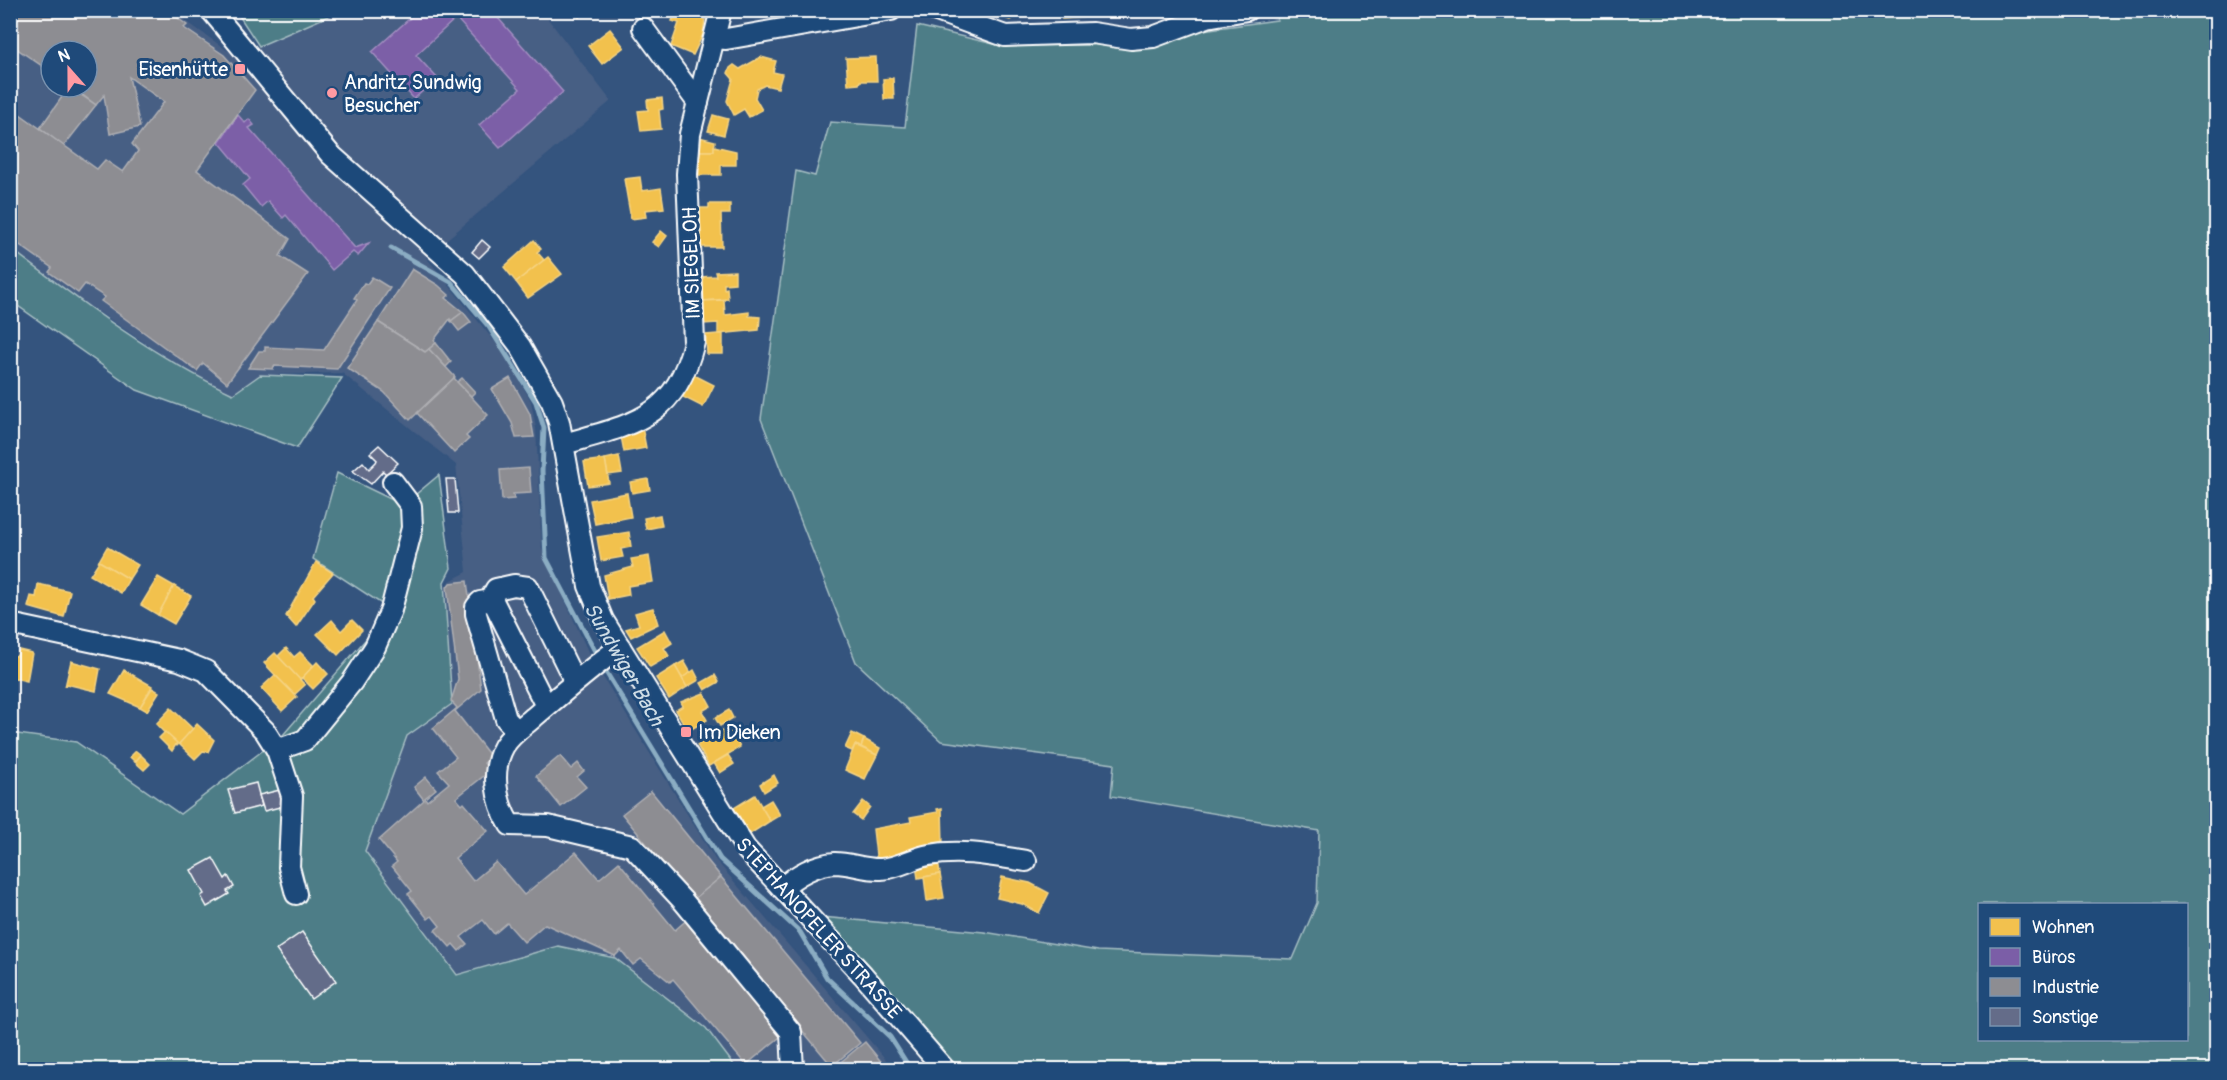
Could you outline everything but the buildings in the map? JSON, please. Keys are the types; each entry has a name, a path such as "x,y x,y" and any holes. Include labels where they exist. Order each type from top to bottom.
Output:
{"street":[{"name":"STEPHANOPELER STRASSE","path":"211,10 330,154 465,274 538,374 552,402 564,444 589,586 598,611 607,657 734,834 945,1070"},
{"name":"IM SIEGELOH","path":"564,444 628,424 666,403 682,380 694,342 687,174 690,134 722,10"},
{"path":"714,38 726,39 891,10"},
{"path":"934,10 1005,36 1092,33 1131,39 1153,37 1207,17 1247,10"},
{"path":"643,28 698,103"},
{"path":"277,750 305,740 352,682 375,647 391,610 412,528 411,506 393,482"},
{"path":"546,706 493,600 496,589 514,585 528,587 575,682"},
{"path":"493,600 480,602 476,607 476,614 506,719 517,731"},
{"path":"10,624 179,660 206,671 265,731 277,750 292,796 289,867 296,894"},
{"path":"607,657 517,731 502,748 496,778 501,810 510,825 548,826 632,846 684,902 791,1032 794,1070"},
{"path":"782,888 797,874 834,863 879,869 902,866 928,855 949,853 977,853 1026,861"}],"shaded area":[{"path":"10,11 172,11 235,56 340,11 542,11 611,101 426,257 504,353 531,401 536,428 542,549 590,656 715,859 894,1069 737,1069 706,1028 558,946 457,975 365,851 407,736 451,704 445,589 450,581 467,572 456,465 342,373 260,375 233,394 194,376 63,288 11,248"}],"green space":[{"path":"1278,10 2216,11 2216,1069 960,1069 821,917 984,932 1098,951 1293,959 1317,903 1319,831 1111,796 1114,764 941,741 856,662 761,419 796,171 815,176 830,122 905,127 917,26 998,45 1089,45 1277,20"},
{"path":"236,11 340,11 259,46"},
{"path":"10,248 90,308 146,346 233,394 260,375 342,378 297,448 137,390 11,301"},
{"path":"337,473 403,505 439,475 451,568 444,582 452,704 407,736 365,851 457,975 558,946 615,958 706,1028 737,1069 11,1070 11,733 76,742 180,814 283,735 391,610 313,559"}],"waterway":[{"name":"Sundwiger Bach","path":"391,248 451,282 489,327 536,402 544,428 542,471 546,558 606,672 720,859 800,932 827,978 890,1037 911,1070"}],"place":[{"name":"Eisenhütte","path":"240,69"},
{"name":"Andritz Sundwig Besucher","path":"332,93"},
{"name":"Im Dieken","path":"686,732"}]}
